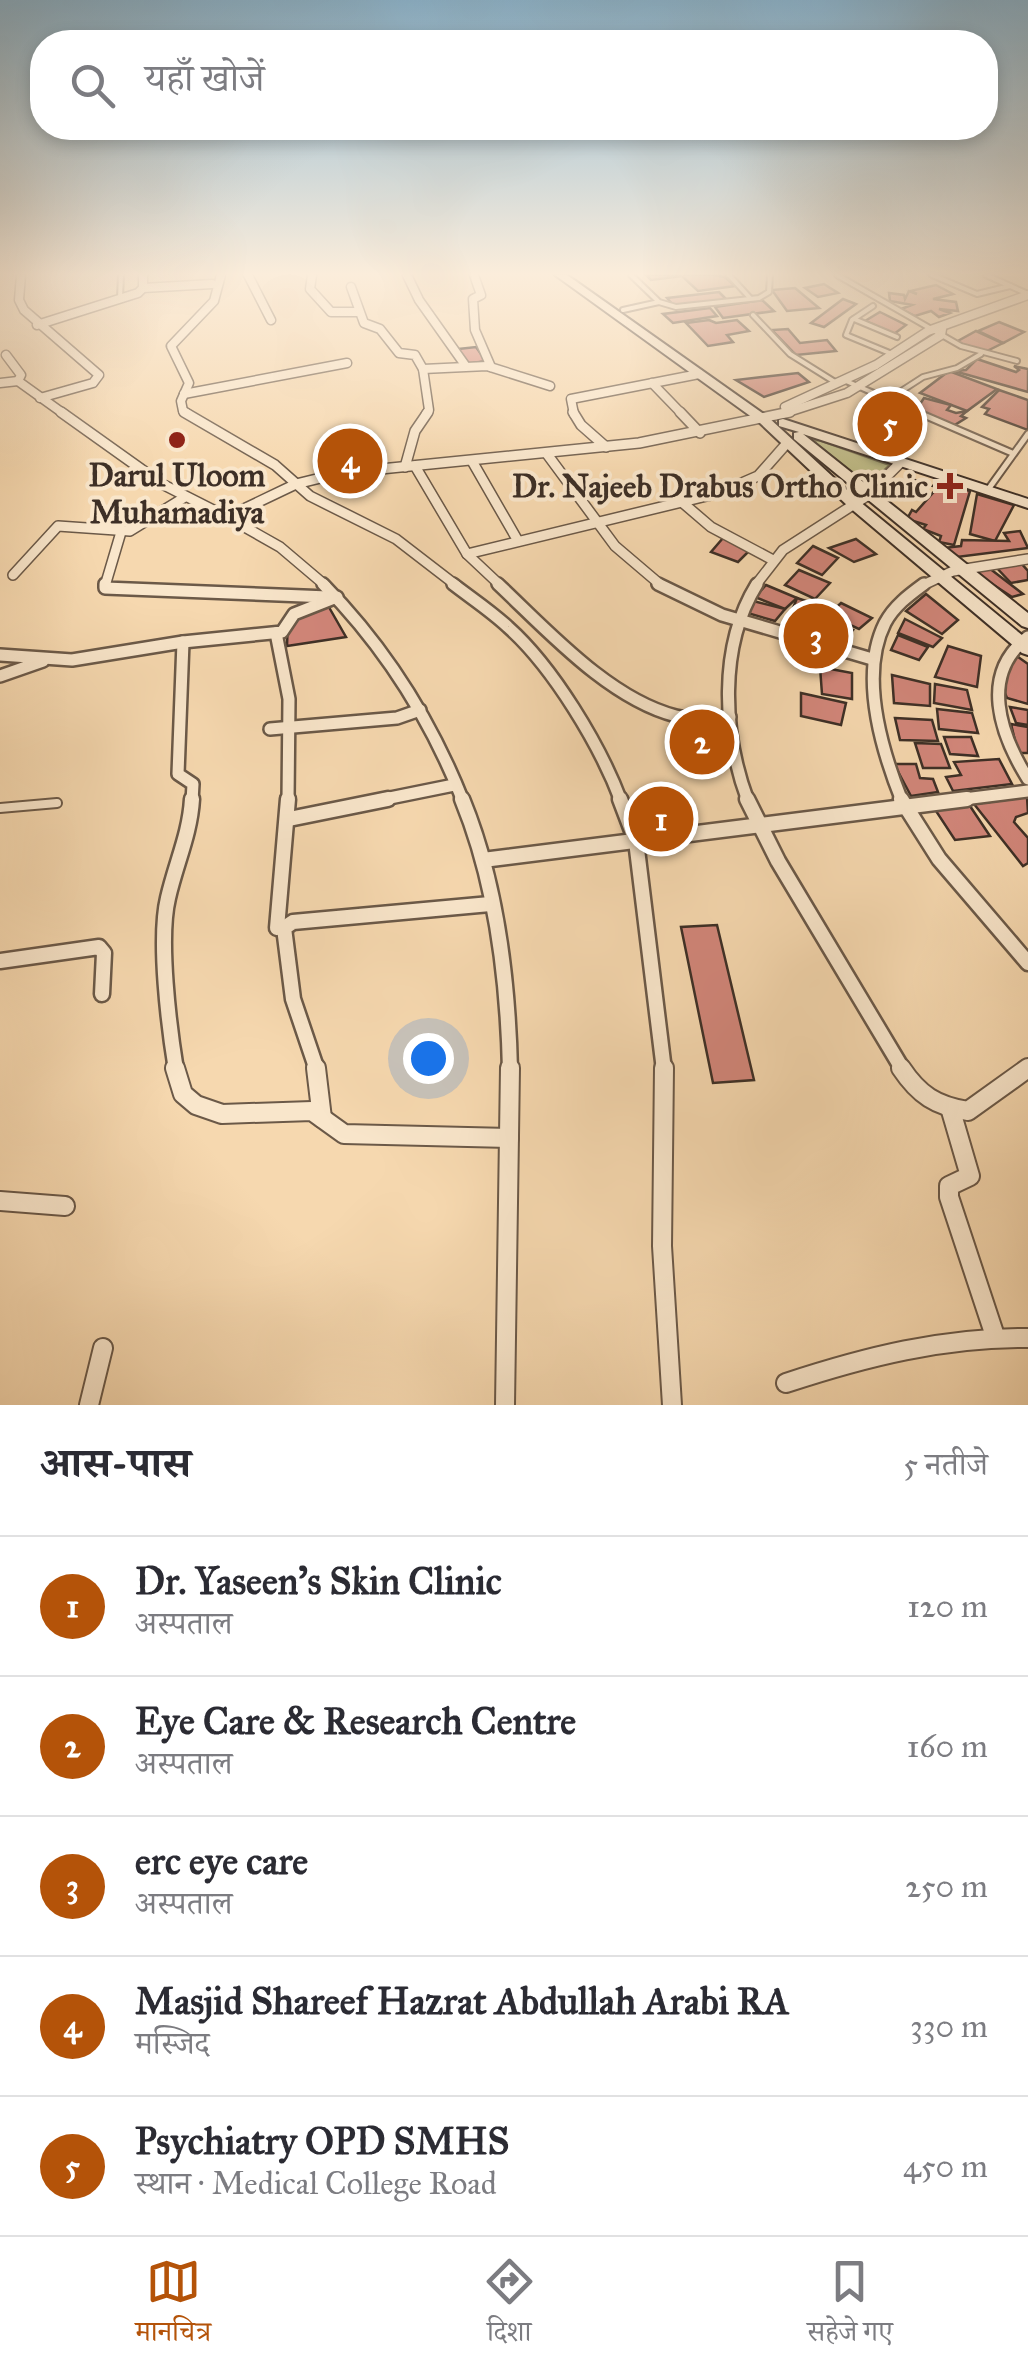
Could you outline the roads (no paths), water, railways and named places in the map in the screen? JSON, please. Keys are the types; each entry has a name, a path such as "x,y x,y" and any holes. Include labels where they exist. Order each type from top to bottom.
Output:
{"main road":[{"path":"652,341 770,417 899,464 1028,504"},
{"path":"665,341 770,417 939,575 1025,643"},
{"path":"770,417 788,442 860,500 958,567 1028,622"}],"street":[{"path":"40,398 93,383 99,375 57,341"},
{"path":"176,341 171,346 172,354 188,378 181,406 188,416 275,465 291,487 396,540 526,643 546,668 612,776 636,841 664,1050 662,1246 672,1405"},
{"path":"390,341 399,352 415,355 423,369 429,410 416,431 410,467 467,554 546,633 638,701 681,717 730,718"},
{"path":"448,341 465,365"},
{"path":"479,341 490,368"},
{"path":"770,417 920,341"},
{"path":"227,517 291,487 342,473 606,447 700,433 770,417 828,401 858,386 924,341"},
{"path":"6,355 20,376 18,381"},
{"path":"184,394 347,363"},
{"path":"423,369 465,365 490,368 550,386"},
{"path":"606,447 580,425 569,401 700,374"},
{"path":"0,383 18,381 185,497 281,548 338,597 420,710 483,860 509,1058 505,1405"},
{"path":"652,383 700,433"},
{"path":"467,554 683,503 744,484 767,468 788,442"},
{"path":"546,454 593,522 643,573 670,591 740,619 872,659"},
{"path":"472,460 518,541"},
{"path":"899,464 860,500 773,560 740,619 730,665 730,718 740,768 758,825 908,1079 927,1099 951,1110 968,1111 1028,1068"},
{"path":"13,575 58,526 121,532 134,529 185,497"},
{"path":"683,503 711,527 773,560"},
{"path":"121,532 104,579 105,588 338,597"},
{"path":"1028,559 958,567 912,590 895,606 880,632 872,659 874,703 894,780 905,806 930,846 1028,963"},
{"path":"0,654 46,659 106,657 183,642 276,633 286,630 294,614 338,597"},
{"path":"276,633 286,657 289,727 277,928"},
{"path":"183,642 178,774 193,784 193,802 190,829 168,898 164,926 178,1080 183,1094 196,1106 222,1114 298,1109 322,1118 344,1134 356,1136 508,1138"},
{"path":"1025,643 1004,661 997,681 999,710 1028,779"},
{"path":"0,676 46,659"},
{"path":"270,729 397,718 420,710"},
{"path":"289,820 454,785"},
{"path":"483,860 1028,791"},
{"path":"322,1118 316,1065 293,999 284,928 294,922 490,904"},
{"path":"0,961 99,947 104,953 102,994"},
{"path":"951,1110 970,1176 949,1186 949,1197 996,1336"},
{"path":"0,1201 65,1206"},
{"path":"786,1383 838,1365 996,1336 1028,1338"},
{"path":"89,1405 103,1348"}],"lane":[{"path":"779,341 798,360 843,382 1012,453"},
{"path":"859,341 893,355"},
{"path":"956,341 982,354 1017,360"},
{"path":"888,399 923,376 957,368 982,354"},
{"path":"987,491 1028,434"},
{"path":"0,808 57,804"}],"place":[{"name":"Psychiatry OPD SMHS","path":"890,424"},
{"name":"Darul Uloom Muhamadiya","path":"177,440"},
{"name":"Masjid Shareef Hazrat Abdullah Arabi RA","path":"350,461"},
{"name":"Dr. Najeeb Drabus Ortho Clinic","path":"950,486"},
{"name":"erc eye care","path":"816,636"},
{"name":"Eye Care & Research Centre","path":"702,742"},
{"name":"Dr. Yaseen's Skin Clinic","path":"661,819"}]}
